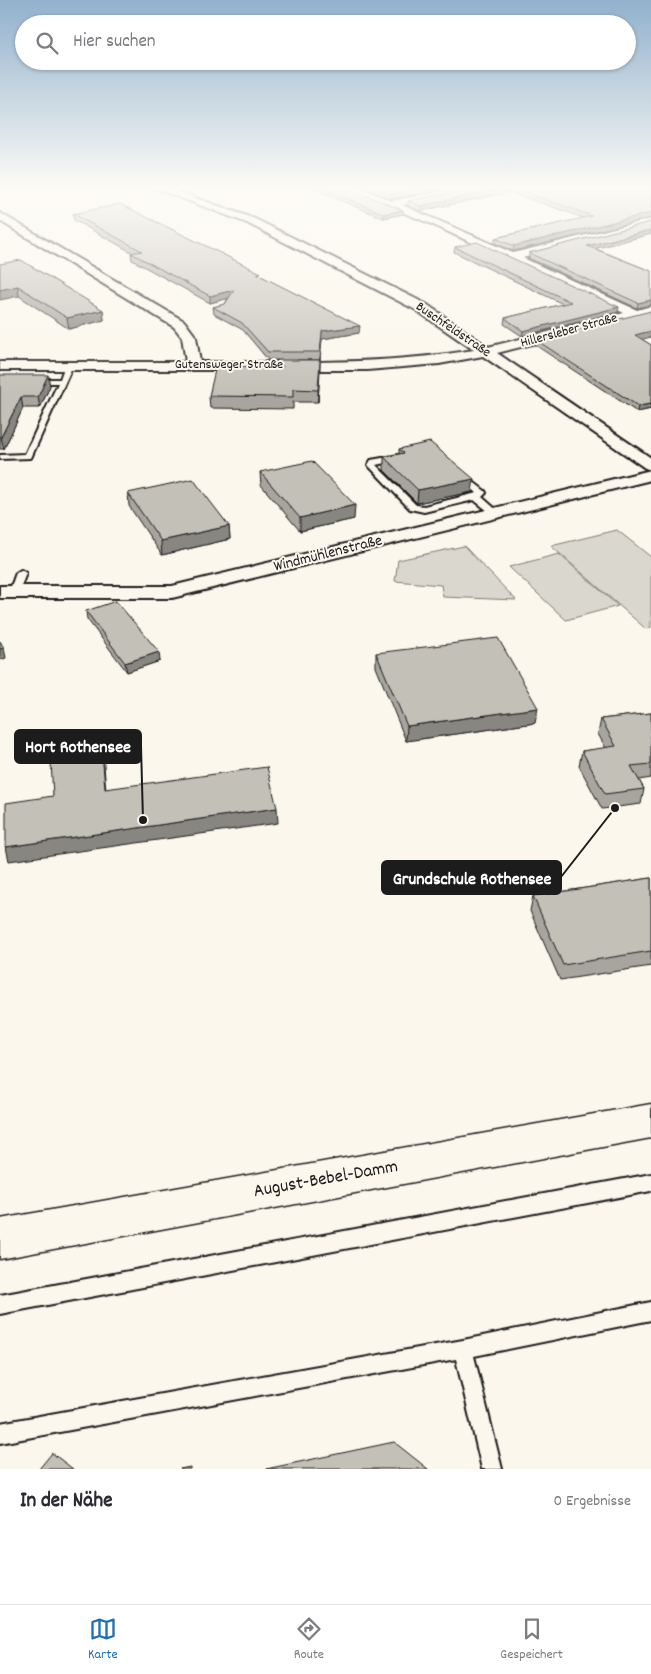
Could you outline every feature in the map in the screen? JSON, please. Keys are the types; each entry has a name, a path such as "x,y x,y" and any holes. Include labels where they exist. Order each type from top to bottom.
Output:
{"main road":[{"name":"August-Bebel-Damm","path":"0,1238 651,1121"}],"street":[{"path":"66,256 179,324 187,331 190,338 193,365"},
{"name":"Buschfeldstraße","path":"319,256 409,300 433,314 651,465"},
{"path":"508,256 636,314"},
{"path":"511,257 517,256"},
{"name":"Hillersleber Straße","path":"487,353 651,310"},
{"name":"Gutensweger Straße","path":"0,366 394,365 487,353"},
{"name":"Windmühlenstraße","path":"7,592 172,592 651,475"}],"lane":[{"path":"0,457 28,456 69,365"},
{"path":"28,381 63,381"},
{"path":"410,454 374,462 372,465 413,507 424,508 476,497 482,492 454,469"},
{"path":"476,497 496,513"},
{"path":"7,592 21,573"},
{"path":"0,1433 463,1349 651,1311"},
{"path":"463,1349 492,1469"}],"shaded area":[{"path":"617,530 651,557 651,627 646,629 551,546"},
{"path":"464,546 516,600 443,597 441,585 395,581 398,560"},
{"path":"559,554 618,606 566,620 509,567"}],"building":[{"path":"136,256 225,256 261,273 257,274 360,326 322,331 320,352 268,352 242,323 213,307 225,304 234,290 210,296"},
{"path":"473,256 507,256 619,307 523,331 505,318 571,302"},
{"path":"535,256 611,256 651,271 651,300 638,303"},
{"path":"21,260 103,310 67,318 18,286 0,290 0,264"},
{"path":"651,311 651,331 635,335 651,345 651,404 638,406 536,340"},
{"path":"277,360 320,360 318,390 293,389 293,397 209,396 216,366 283,367"},
{"path":"0,375 48,375 38,397 21,397 1,437 0,437"},
{"path":"430,442 474,479 418,490 384,457 404,453 399,449"},
{"path":"312,461 355,505 300,518 260,472"},
{"path":"193,479 229,526 161,541 128,493"},
{"path":"116,601 159,652 125,663 86,611"},
{"path":"498,638 538,708 407,726 376,653"},
{"path":"0,641 4,648 0,649"},
{"path":"651,713 651,764 631,766 644,789 605,794 582,751 616,746 601,719"},
{"path":"101,737 105,789 267,767 277,808 6,847 6,803 53,796 50,744"},
{"path":"651,878 651,951 563,965 533,896"},
{"path":"394,1442 428,1469 266,1469"},
{"path":"52,1453 73,1469 39,1469"}],"tram line":[{"path":"0,1294 651,1173"},
{"path":"0,1315 651,1192"}],"place":[{"name":"Grundschule Rothensee","path":"615,808"},
{"name":"Hort Rothensee","path":"143,820"}]}
